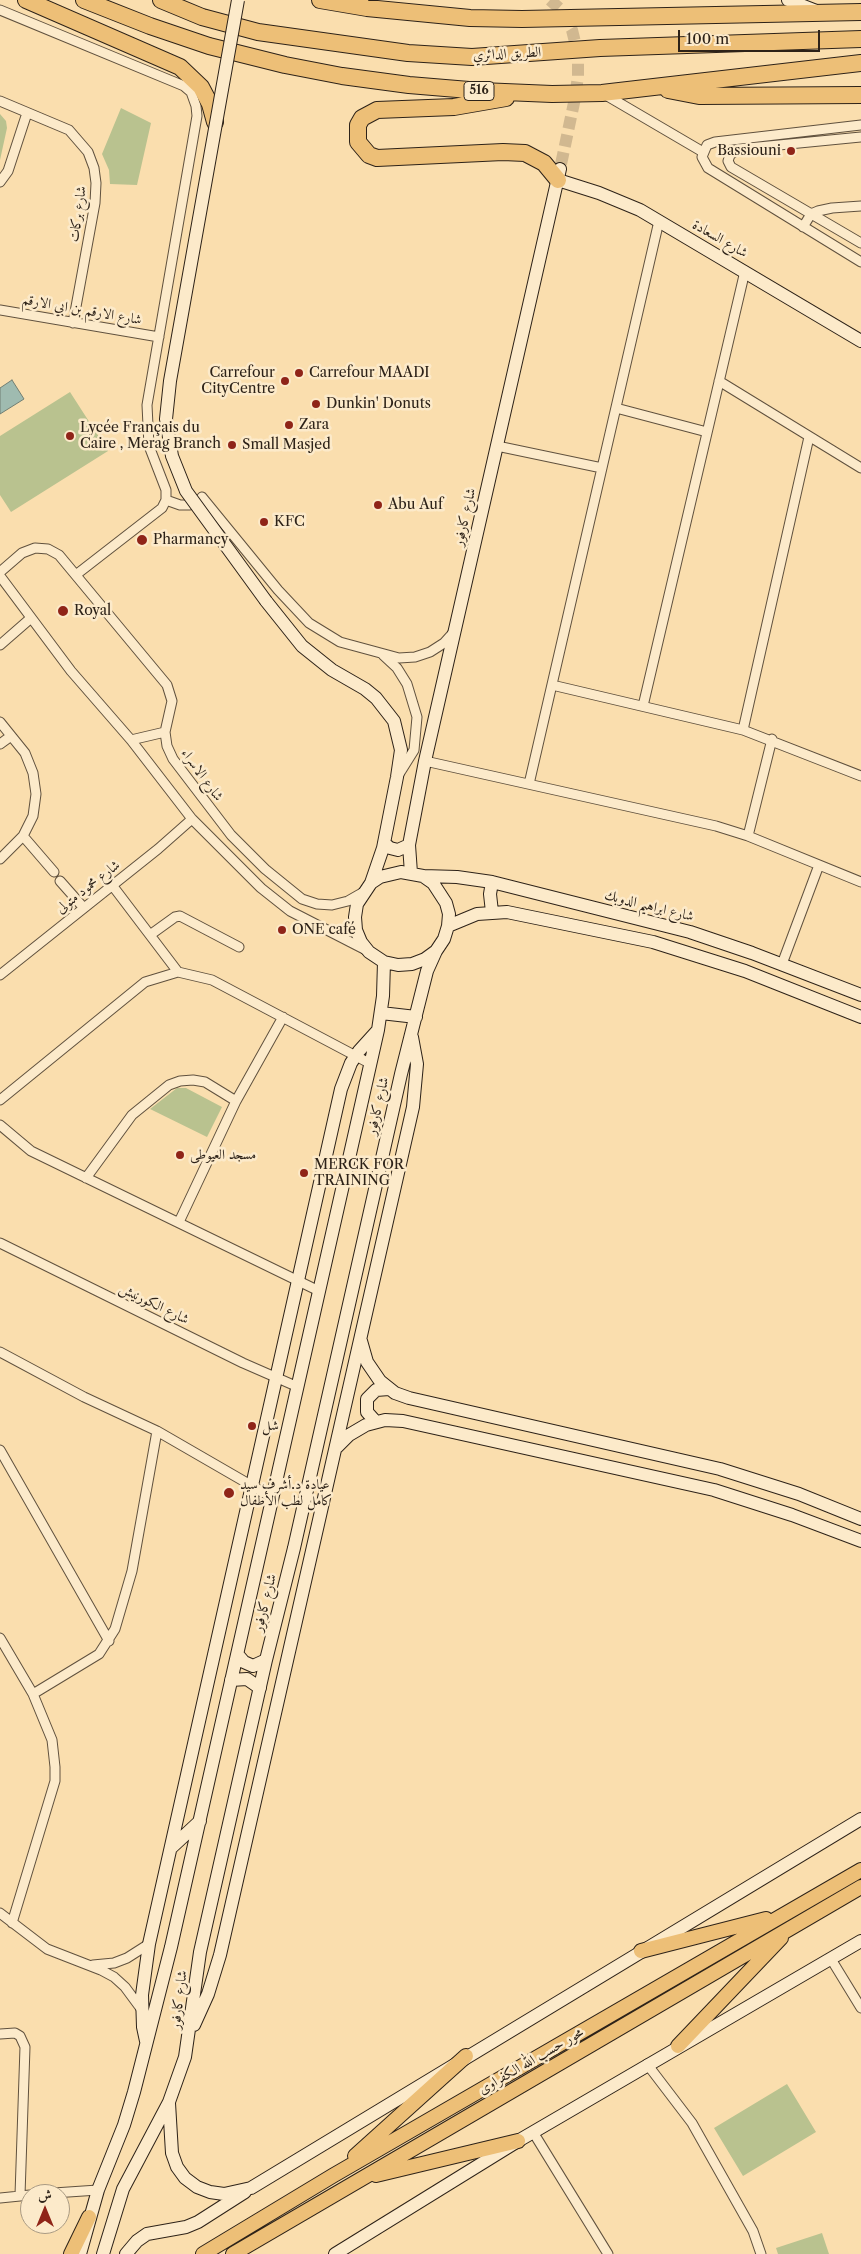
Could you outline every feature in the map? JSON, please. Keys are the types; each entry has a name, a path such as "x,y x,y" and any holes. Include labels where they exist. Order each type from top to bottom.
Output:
{"highway":[{"path":"26,0 180,67 201,87 210,104 215,122"},
{"name":"516","path":"84,0 150,26 209,46 285,66 409,85 522,93 602,93 836,64 861,63"},
{"name":"الطريق الدائري","path":"161,0 202,18 258,32 408,54 472,57 600,48 861,39"},
{"path":"320,0 367,8 470,18 522,19 861,12"},
{"name":"516","path":"656,87 699,96 861,95"},
{"path":"522,93 472,105 377,110 362,118 358,125 358,142 369,155 377,158 503,152 525,153 544,163 559,175"}],"main road":[{"name":"محور حسب الله الكفراوى","path":"204,2254 334,2175 861,1870"},
{"name":"محور حسب الله الكفراوى","path":"233,2254 861,1887"},
{"path":"641,1951 783,1914"},
{"path":"678,2046 792,1926"},
{"path":"334,2175 466,2056"},
{"path":"361,2178 518,2141"},
{"path":"71,2254 89,2217"}],"street":[{"path":"238,0 170,381 166,419 168,438 178,474 186,491 266,601 302,646 332,670 365,689 386,708 398,735 401,750 384,843 367,888 357,904 356,923 361,942 369,952 384,962 398,965 412,964 425,959 436,951 444,939 448,926 446,902 432,883 417,874 390,873 367,888"},
{"path":"788,0 823,14"},
{"path":"0,10 184,86 195,99 196,116 159,337 148,391 146,418 149,446 166,490 166,500 162,508 77,574"},
{"path":"602,93 703,152"},
{"name":"شارع بركات","path":"0,101 69,130 88,152 94,168 96,183 95,203 74,323"},
{"path":"0,182 8,171 27,112"},
{"path":"861,125 715,142 707,145 703,152 703,161 708,168 861,262"},
{"path":"850,126 856,137 738,149 730,155 728,161 731,167 861,243"},
{"name":"شارع السعادة","path":"559,175 620,201 659,222 861,340"},
{"name":"شارع كارفور","path":"417,874 409,845 425,761 559,175"},
{"path":"803,227 811,214 832,208 861,206"},
{"path":"529,784 659,222"},
{"path":"643,706 745,271"},
{"name":"شارع الارقم بن ابي الارقم","path":"0,310 159,337"},
{"path":"719,381 861,468"},
{"path":"616,408 707,432"},
{"path":"743,730 809,437"},
{"path":"497,446 602,468"},
{"path":"166,500 180,505 190,505 203,498 272,582 309,623 340,642 398,658 415,657 430,652 444,643 454,631"},
{"name":"شارع الاسراء","path":"367,888 341,903 325,905 302,899 247,852 219,820 169,753 165,732 172,701 168,685 59,554 41,548 22,553 0,574 71,671 131,740 192,819 261,888 290,911 369,952"},
{"path":"0,645 31,618"},
{"path":"383,654 397,668 408,684 417,716 414,750 397,777"},
{"path":"552,686 743,730 772,739 861,776"},
{"path":"0,722 25,753 33,773 36,794 34,811 23,836 0,859"},
{"path":"131,740 165,732"},
{"path":"0,744 11,736"},
{"path":"748,836 772,739"},
{"path":"425,761 716,826 748,836 861,882"},
{"name":"شارع محمود متولى","path":"0,975 192,819"},
{"path":"23,836 54,872"},
{"path":"384,843 394,850 402,850 409,845"},
{"path":"782,964 819,865"},
{"name":"شارع ابراهيم الدوبك","path":"417,874 492,882 690,932 782,964 861,995"},
{"path":"60,881 84,907"},
{"path":"492,882 490,894 492,912"},
{"path":"112,885 178,972"},
{"path":"448,926 476,914 492,912 523,914 653,942 745,971 861,1017"},
{"path":"150,936 175,917 180,916 239,947"},
{"name":"شارع كارفور","path":"103,2254 122,2189 169,2102 183,2065 190,2034 200,1952 266,1660 294,1548 424,981 436,951"},
{"name":"شارع كارفور","path":"80,2254 89,2217 124,2125 147,2045 200,1821 371,1064 381,1013 384,962"},
{"path":"0,1100 145,982 178,972 212,980 371,1064"},
{"path":"381,1013 416,1018"},
{"path":"179,1222 236,1101 283,1017"},
{"path":"147,2045 142,2011 143,1979 149,1944 341,1089 356,1056 378,1030"},
{"path":"190,2034 214,1975 380,1256 415,1093 416,1057 411,1036"},
{"path":"86,1178 132,1115 169,1085 180,1081 206,1082 236,1101"},
{"path":"0,1125 31,1151 319,1291"},
{"path":"371,1206 380,1256"},
{"name":"شارع الكورنيش","path":"0,1243 298,1387"},
{"path":"361,1339 363,1351 370,1367 380,1381 389,1389 409,1398 720,1469 799,1494 861,1519"},
{"path":"0,1352 157,1432 253,1484 273,1498"},
{"path":"376,1422 367,1412 367,1399 376,1390 389,1389"},
{"path":"335,1449 357,1429 376,1422 403,1421 675,1480 753,1502 861,1541"},
{"path":"33,1694 99,1654 109,1641 120,1616 132,1571 157,1432"},
{"path":"0,1450 109,1641"},
{"path":"294,1548 318,1530"},
{"path":"0,1638 33,1694 52,1740 55,1781 12,1923"},
{"path":"238,1654 244,1662 253,1666 266,1660"},
{"path":"232,1680 247,1679 260,1688"},
{"path":"226,1838 254,1802"},
{"path":"126,2254 137,2240 148,2234 186,2227 198,2222 466,2056 861,1818"},
{"path":"171,1848 200,1821"},
{"path":"0,1914 47,1949 101,1970 120,1982 135,1998 142,2011"},
{"path":"335,2254 647,2064 861,1941"},
{"path":"87,1965 114,1963 139,1952 149,1944"},
{"path":"831,1959 861,2008"},
{"path":"0,2034 15,2033 20,2036 25,2047 20,2184"},
{"path":"647,2064 692,2123 754,2231 761,2254"},
{"path":"169,2102 172,2153 177,2167 185,2178 196,2187 210,2192 224,2194 251,2188"},
{"path":"533,2132 605,2253"},
{"path":"70,2192 98,2190"},
{"path":"0,2198 20,2195"}],"green space":[{"path":"121,108 151,123 137,185 110,184 109,170 102,154"},
{"path":"0,114 6,121 7,128 0,160"},
{"path":"70,392 108,451 11,512 0,495 0,436"},
{"path":"177,1088 186,1088 222,1107 207,1137 150,1109"},
{"path":"787,2084 816,2132 743,2176 714,2128"},
{"path":"822,2233 829,2254 778,2254 776,2248"}],"shaded area":[{"path":"12,380 24,399 0,414 0,388"}],"tunnel":[{"path":"550,0 559,8 572,30 578,54 575,98 560,169"}],"place":[{"name":"Bassiouni","path":"791,151"},
{"name":"Carrefour MAADI","path":"299,373"},
{"name":"Carrefour CityCentre","path":"285,381"},
{"name":"Dunkin' Donuts","path":"316,404"},
{"name":"Zara","path":"289,425"},
{"name":"Lycée Français du Caire , Merag Branch","path":"70,436"},
{"name":"Small Masjed","path":"232,445"},
{"name":"Abu Auf","path":"378,505"},
{"name":"KFC","path":"264,522"},
{"name":"Pharmancy","path":"142,540"},
{"name":"Royal","path":"63,611"},
{"name":"ONE café","path":"282,930"},
{"name":"مسجد العيوطى","path":"180,1155"},
{"name":"MERCK FOR TRAINING","path":"304,1173"},
{"name":"شل","path":"252,1426"},
{"name":"عيادة د.أشرف سيد كامل لطب الأطفال","path":"229,1493"}]}
